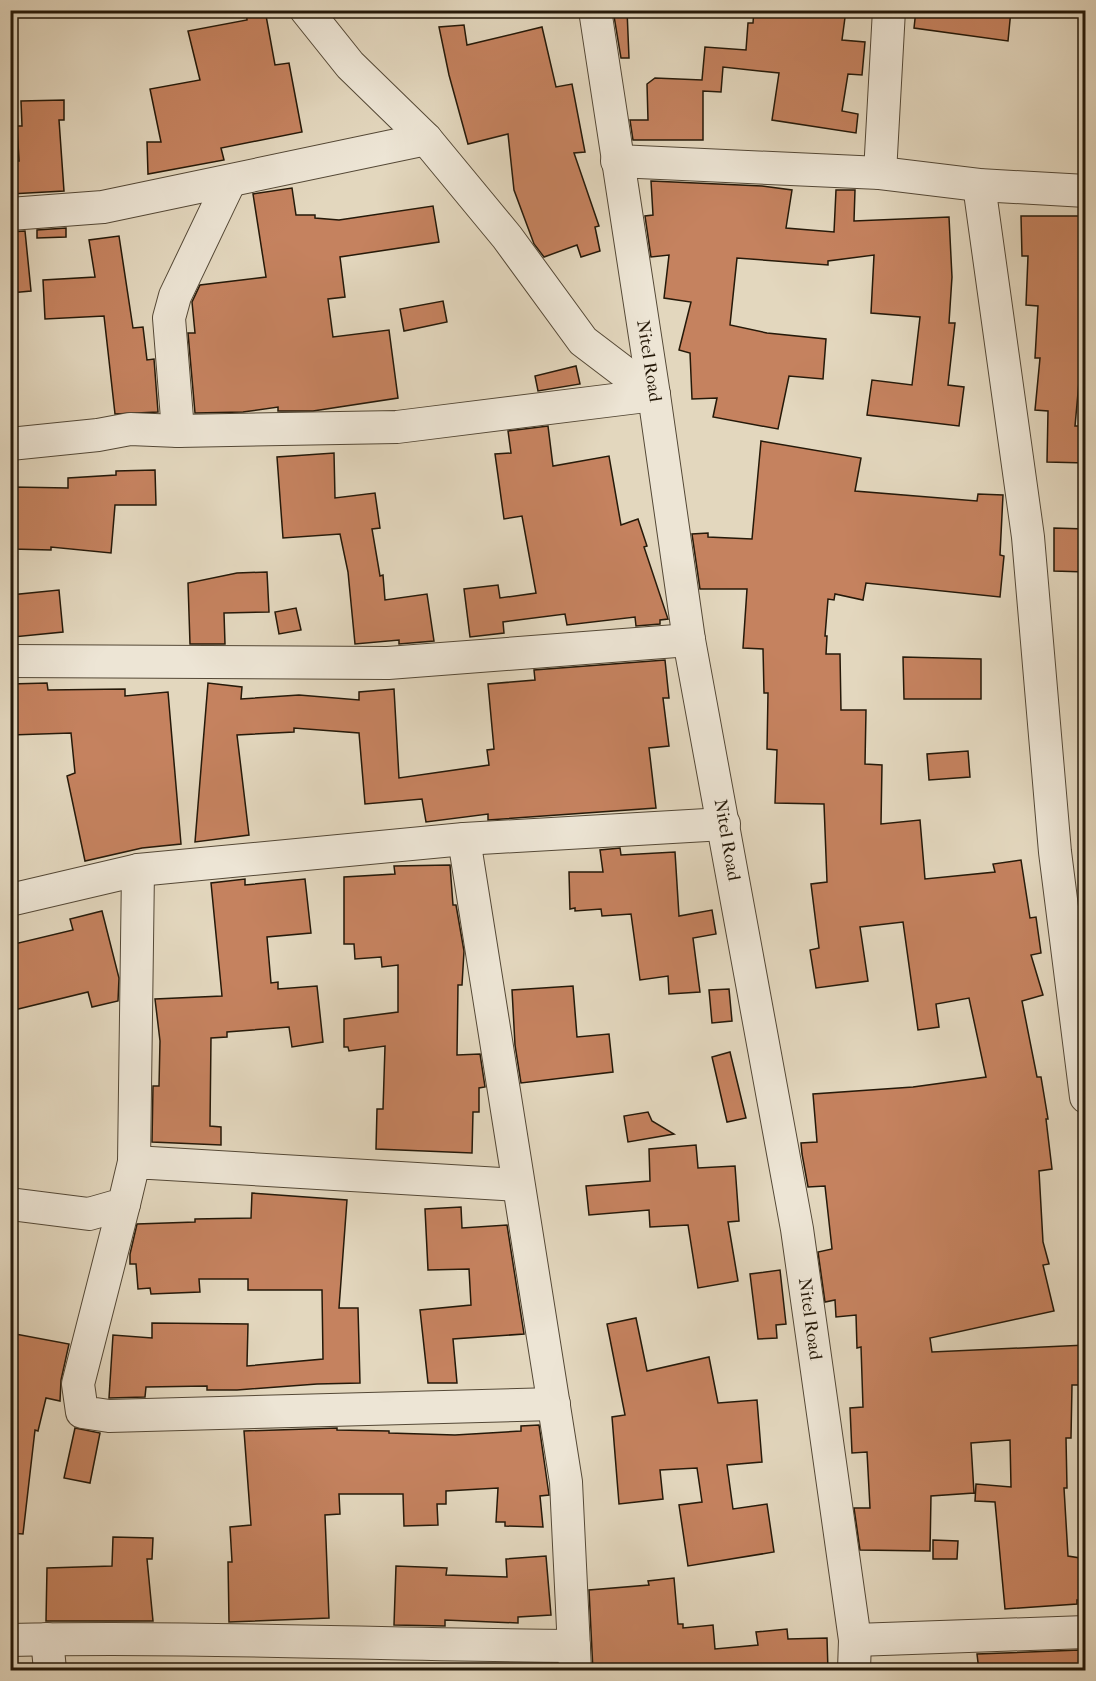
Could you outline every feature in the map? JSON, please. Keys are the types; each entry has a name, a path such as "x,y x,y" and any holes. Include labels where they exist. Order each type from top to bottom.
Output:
{"street":[{"path":"306,10 317,27 350,65 426,139 507,237 583,341 654,395"},
{"name":"Nitel Road","path":"595,10 654,395 688,640 724,824 797,1229 855,1655"},
{"path":"880,173 889,10"},
{"path":"10,214 103,207 426,139"},
{"path":"618,161 880,173 979,185 1086,191"},
{"path":"178,431 169,318 175,296 230,181"},
{"path":"979,185 1028,537 1055,852 1086,1097"},
{"path":"10,444 98,435 130,429 178,431 397,427 654,395"},
{"path":"10,661 388,663 688,640"},
{"path":"10,900 138,870 464,839 724,824"},
{"path":"10,1640 47,1639 575,1658 566,1482 464,839"},
{"path":"138,870 134,1162 78,1384 82,1412 109,1416 554,1404"},
{"path":"134,1162 518,1185"},
{"path":"10,1204 89,1214 124,1204"},
{"path":"855,1655 1086,1632"},
{"path":"47,1639 50,1671"}],"building":[{"path":"246,10 265,10 275,65 289,63 302,132 221,148 224,160 148,174 147,142 161,142 150,89 200,80 188,31 247,20"},
{"path":"613,10 627,10 629,58 621,58"},
{"path":"754,10 846,10 842,40 865,42 862,75 848,74 842,111 858,114 856,133 772,120 779,73 723,67 721,92 703,91 703,140 633,140 630,120 648,120 647,84 655,78 702,80 705,47 746,50 748,23 753,23"},
{"path":"916,10 1011,10 1008,41 914,28"},
{"path":"464,25 467,45 542,27 556,87 572,84 585,152 574,153 599,226 595,227 600,251 581,257 577,245 544,257 534,244 514,190 508,134 468,144 449,75 439,27"},
{"path":"64,100 64,120 59,120 64,191 10,194 10,161 19,161 17,126 22,126 21,101"},
{"path":"651,181 762,186 792,190 786,228 834,232 836,190 855,190 854,221 949,217 952,277 949,323 955,323 948,385 964,387 959,426 867,415 872,380 912,385 920,317 871,313 874,255 828,261 828,265 737,258 730,325 767,333 826,339 823,379 789,376 778,429 713,417 717,398 692,399 690,353 679,350 691,302 664,298 669,255 651,257 645,216 653,215"},
{"path":"292,188 296,215 315,215 315,218 339,220 433,206 439,242 340,257 345,297 328,299 333,337 389,330 398,398 313,411 278,411 278,407 243,412 195,413 188,333 195,333 192,302 200,285 266,277 253,194"},
{"path":"1021,216 1086,216 1086,361 1081,360 1075,426 1086,426 1086,463 1047,462 1048,411 1035,410 1040,358 1035,358 1038,306 1026,305 1028,256 1022,256"},
{"path":"66,228 66,237 37,238 37,230"},
{"path":"25,231 31,291 10,293 10,232"},
{"path":"119,236 133,328 143,327 147,360 154,359 158,412 115,414 104,316 45,319 43,280 95,277 89,240"},
{"path":"443,301 447,322 404,331 400,309"},
{"path":"576,366 580,384 538,391 535,376"},
{"path":"548,426 553,466 609,456 621,525 638,519 647,546 644,547 668,619 660,620 660,624 636,626 635,617 567,625 565,614 503,622 504,633 470,637 464,589 498,585 500,598 536,593 522,516 504,519 495,454 511,453 508,431"},
{"path":"761,441 861,458 855,491 977,501 978,494 1003,495 1000,555 1004,556 1000,597 866,583 863,600 835,594 834,600 828,599 826,654 840,654 841,710 866,710 865,764 882,765 881,824 920,820 925,879 995,872 993,864 1021,860 1030,918 1036,917 1041,953 1031,955 1043,995 1022,1001 1037,1077 1041,1077 1048,1119 1046,1119 1052,1169 1039,1171 1043,1242 1049,1264 1043,1265 1054,1311 930,1338 932,1352 1086,1345 1086,1385 1072,1385 1071,1438 1066,1438 1067,1488 1064,1488 1068,1556 1080,1558 1083,1600 1077,1600 1077,1604 1005,1609 995,1502 975,1501 976,1484 1011,1487 1010,1440 971,1443 974,1493 931,1496 930,1551 860,1550 854,1508 870,1508 867,1452 852,1453 850,1408 863,1407 861,1347 857,1348 856,1315 836,1317 835,1300 825,1302 818,1252 832,1249 825,1186 808,1187 801,1143 817,1142 813,1094 913,1087 986,1077 969,998 936,1004 939,1027 918,1030 903,922 860,927 868,981 816,988 810,950 819,948 811,884 827,882 824,804 775,803 777,750 767,749 768,693 764,693 763,649 743,648 747,589 700,589 692,534 708,533 708,537 752,539"},
{"path":"334,453 335,498 375,493 380,528 372,529 380,576 383,575 385,600 427,594 434,641 399,644 399,640 355,644 348,572 340,534 283,538 277,457"},
{"path":"155,470 156,505 115,505 111,553 51,547 51,550 12,549 13,487 68,488 68,478 116,475 116,471"},
{"path":"1054,528 1086,529 1086,572 1054,571"},
{"path":"267,572 269,612 224,613 225,644 190,644 188,583 237,573"},
{"path":"59,590 63,632 13,637 10,595"},
{"path":"296,608 301,630 279,634 275,612"},
{"path":"903,657 981,659 981,699 904,699"},
{"path":"665,660 669,698 663,698 669,746 649,748 656,808 488,820 488,814 426,822 422,799 365,804 359,733 294,728 294,732 237,735 249,835 195,842 208,683 242,687 241,699 299,695 359,700 359,692 394,689 399,778 489,765 487,750 494,749 488,684 535,680 534,670"},
{"path":"47,683 48,690 125,689 125,696 168,692 181,844 142,848 85,861 67,776 75,773 71,733 11,735 10,684"},
{"path":"968,751 970,777 929,780 927,754"},
{"path":"620,848 621,855 675,852 679,916 712,910 716,934 693,938 700,992 669,994 668,976 640,980 631,914 602,916 601,909 575,911 575,908 570,909 569,872 603,872 600,850"},
{"path":"450,865 453,905 456,905 464,951 462,985 458,985 457,1055 480,1054 485,1087 479,1088 479,1112 473,1112 472,1153 376,1149 377,1109 383,1109 385,1046 349,1051 348,1047 344,1047 344,1019 398,1012 398,965 382,967 381,957 355,959 354,944 344,944 344,877 395,874 394,866"},
{"path":"245,879 245,885 305,879 311,933 267,937 271,983 278,982 278,989 317,986 323,1042 292,1047 289,1027 227,1032 227,1037 211,1038 210,1126 221,1127 221,1145 152,1142 153,1086 159,1086 160,1041 155,999 222,996 211,883"},
{"path":"102,911 119,978 118,1001 92,1007 88,992 10,1011 10,945 73,930 70,919"},
{"path":"573,986 577,1037 609,1034 613,1072 521,1083 515,1045 512,990"},
{"path":"729,989 732,1021 712,1023 709,990"},
{"path":"730,1052 746,1118 727,1122 712,1057"},
{"path":"648,1112 652,1121 674,1134 628,1142 624,1116"},
{"path":"696,1145 698,1168 735,1166 739,1221 728,1222 738,1281 698,1288 688,1225 650,1227 649,1210 589,1215 586,1186 650,1181 649,1149"},
{"path":"252,1193 347,1200 339,1308 358,1308 360,1383 237,1390 207,1390 207,1386 146,1387 145,1397 109,1398 113,1335 152,1338 152,1323 248,1324 247,1366 323,1359 322,1290 248,1290 248,1279 199,1279 200,1292 151,1294 150,1288 138,1289 136,1264 130,1264 137,1224 195,1222 195,1219 251,1218"},
{"path":"461,1207 462,1228 507,1225 524,1334 453,1339 457,1383 428,1383 420,1310 471,1305 469,1269 428,1270 425,1209"},
{"path":"780,1270 786,1324 776,1325 777,1338 758,1339 750,1274"},
{"path":"636,1318 647,1371 709,1357 718,1403 757,1400 762,1462 727,1465 733,1509 767,1504 774,1552 688,1566 679,1505 702,1502 697,1468 660,1470 663,1499 619,1504 612,1417 625,1415 607,1324"},
{"path":"10,1333 69,1344 61,1380 60,1401 46,1398 38,1431 35,1430 23,1534 10,1533"},
{"path":"539,1425 549,1495 540,1496 543,1527 505,1526 505,1522 496,1522 498,1488 446,1491 446,1504 437,1504 438,1525 404,1526 403,1494 339,1494 340,1514 325,1515 329,1618 229,1622 228,1562 232,1562 230,1527 251,1525 244,1431 337,1428 337,1430 455,1435 521,1431 521,1426"},
{"path":"75,1428 100,1433 90,1483 64,1478"},
{"path":"113,1537 153,1538 152,1559 147,1559 153,1621 46,1621 47,1568 112,1566"},
{"path":"933,1540 958,1541 957,1559 933,1559"},
{"path":"546,1556 551,1615 518,1617 518,1623 445,1620 445,1626 394,1625 396,1566 447,1568 446,1575 507,1577 506,1559"},
{"path":"674,1578 678,1624 683,1624 683,1628 713,1625 715,1649 758,1645 756,1632 787,1629 788,1639 827,1638 828,1671 593,1671 589,1590 649,1585 648,1581"},
{"path":"1080,1650 1080,1671 979,1671 977,1654"}]}
